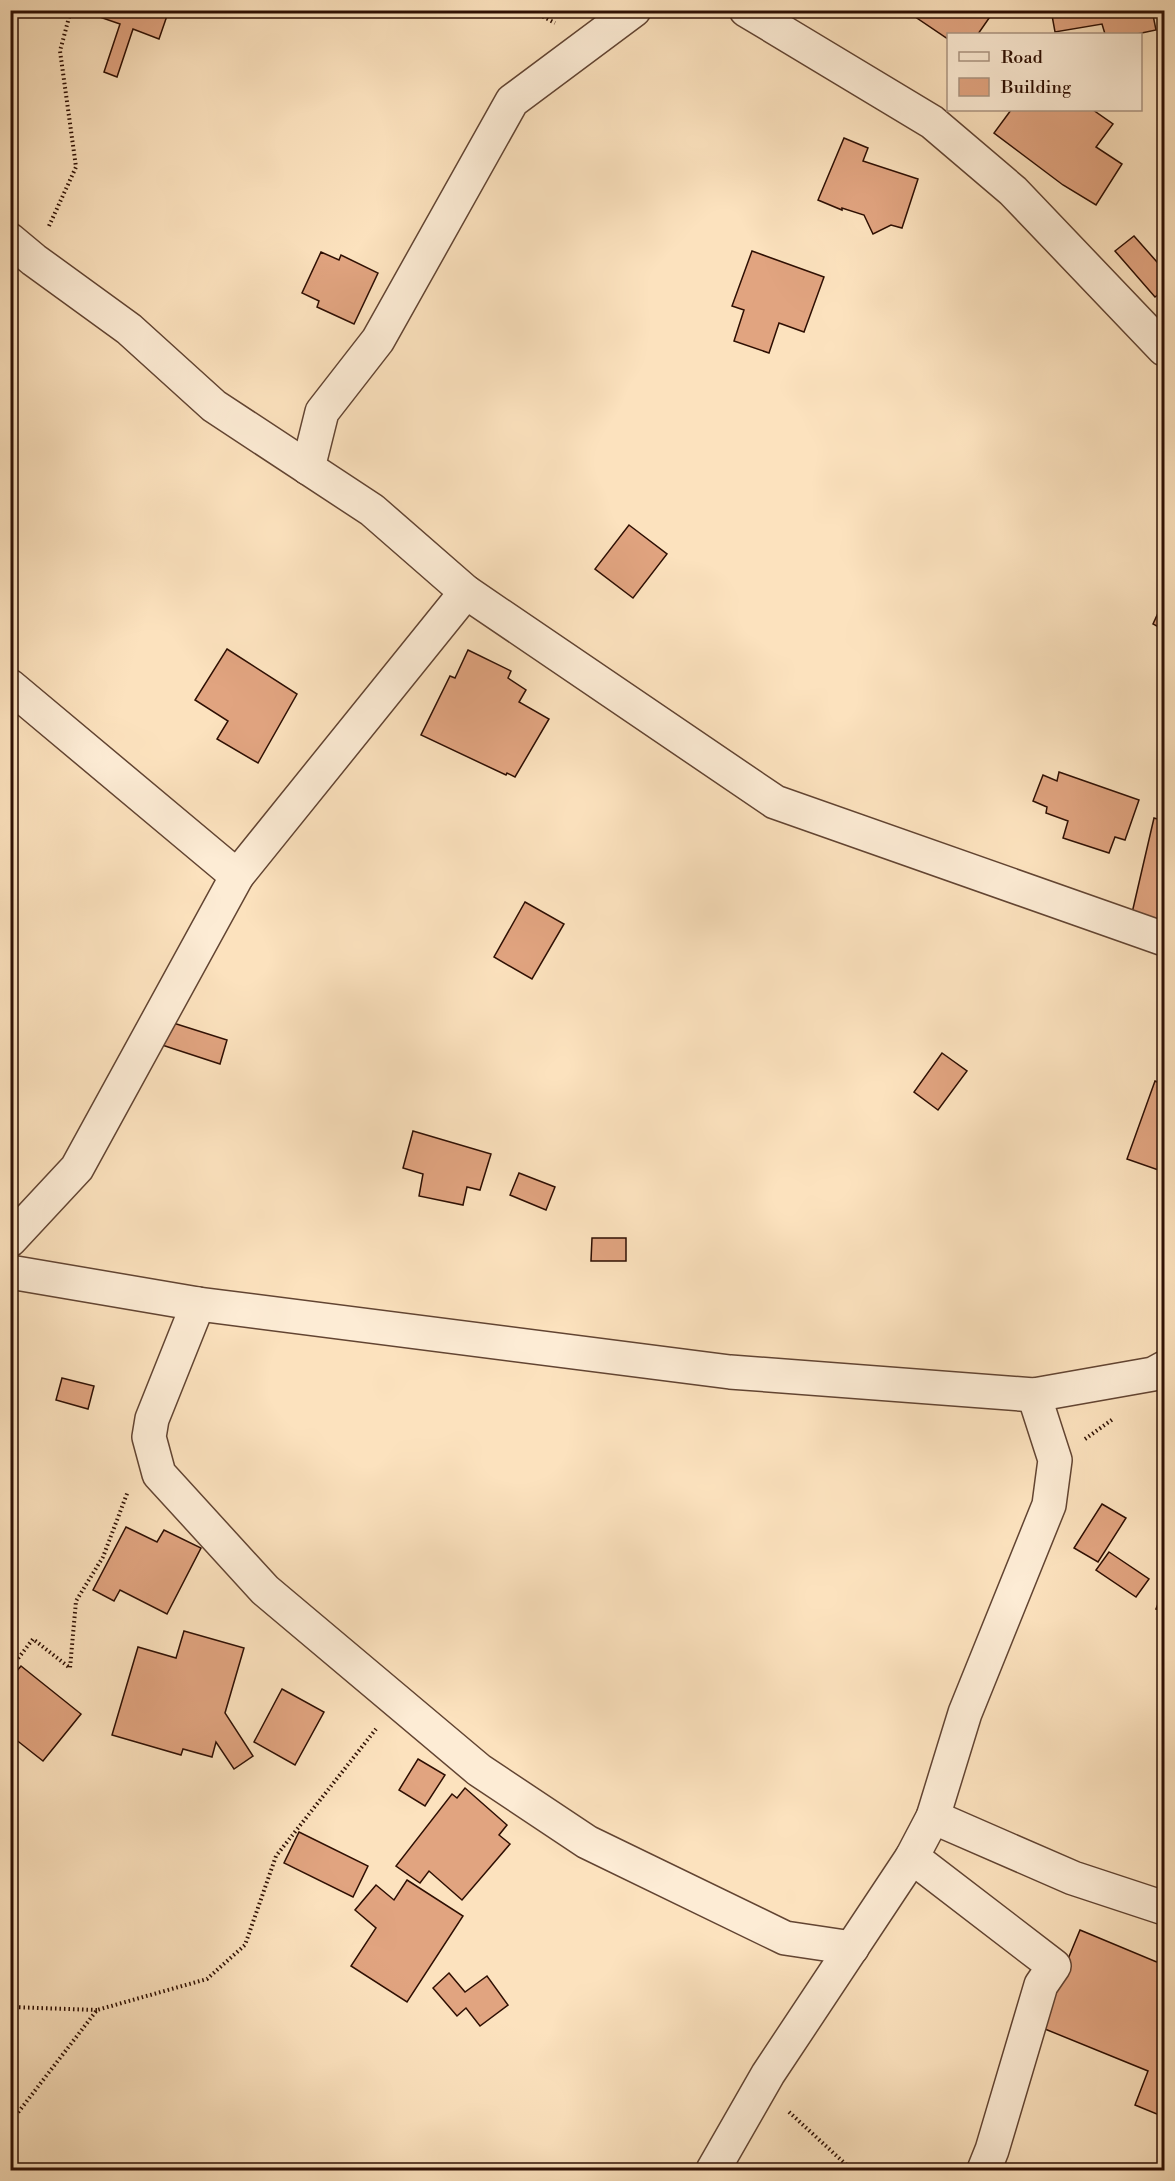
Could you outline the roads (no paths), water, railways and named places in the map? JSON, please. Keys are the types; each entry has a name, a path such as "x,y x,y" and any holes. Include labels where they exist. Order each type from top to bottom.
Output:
{"street":[{"path":"308,468 322,412 378,340 512,101 634,10"},
{"path":"746,10 932,122 1013,191 1164,349"},
{"path":"22,250 129,329 214,406 372,510 466,592 775,802 1164,939"},
{"path":"10,1240 77,1168 237,876 466,592"},
{"path":"10,686 237,876"},
{"path":"10,1272 198,1304 730,1372 1034,1395 1161,1373"},
{"path":"198,1304 152,1419 149,1437 159,1474 265,1590 479,1770 587,1842 785,1938 852,1948"},
{"path":"713,2170 768,2074 912,1857 933,1817 965,1713 1049,1505 1055,1460 1034,1395"},
{"path":"933,1817 1073,1878 1164,1908"},
{"path":"912,1857 1054,1966 1041,1985 984,2170"}]}
